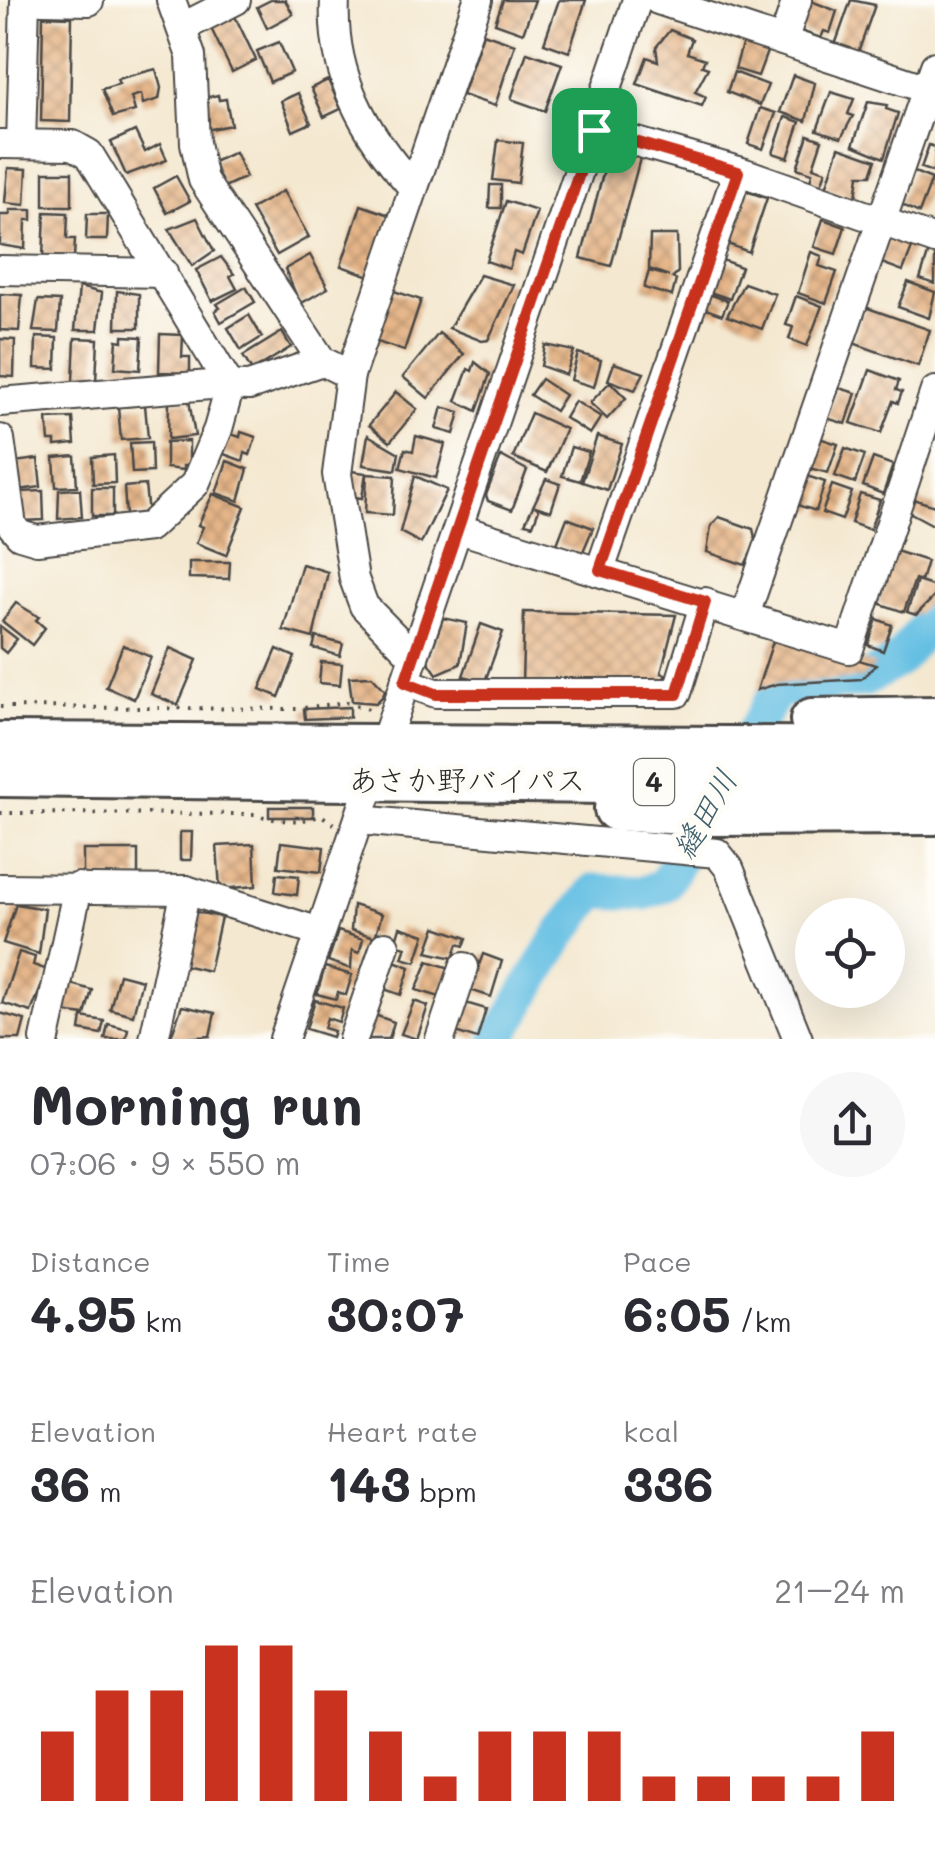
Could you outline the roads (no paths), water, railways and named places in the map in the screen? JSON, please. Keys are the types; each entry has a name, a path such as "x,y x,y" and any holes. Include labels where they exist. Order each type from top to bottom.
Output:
{"highway":[{"path":"367,777 438,722 935,718"},
{"name":"あさか野バイパス","path":"0,744 367,777 935,749"},
{"name":"あさか野バイパス","path":"0,775 935,779"},
{"path":"367,777 449,798 702,814 935,813"}],"street":[{"path":"0,439 12,526 20,535 37,540 144,530 195,484 218,429 230,386 89,154 73,145 11,144 24,0"},
{"path":"42,0 88,1"},
{"path":"171,0 191,56 195,143 204,180 322,361 350,375"},
{"path":"183,27 236,0"},
{"path":"335,0 334,31 349,92 378,148 412,186"},
{"path":"478,0 350,375 340,423 336,474 354,579 364,606 410,669 436,694 677,694 705,602"},
{"path":"284,1039 367,777 410,669 637,0"},
{"path":"658,0 783,41 931,78 745,615"},
{"path":"783,41 797,0"},
{"path":"594,130 738,172 935,240"},
{"path":"600,570 738,172"},
{"path":"0,270 163,273"},
{"path":"0,402 249,386 322,361"},
{"path":"458,529 849,649 935,390"},
{"path":"367,777 717,853 729,868 798,1039"},
{"path":"0,888 186,890 320,932"},
{"path":"45,1039 78,888"},
{"path":"154,1039 186,890"},
{"path":"352,1039 384,946"},
{"path":"440,1039 464,967"}],"waterway":[{"name":"縫田川","path":"498,1039 559,937 594,891 644,893 664,885 777,691 864,680 899,660 935,613"}]}
